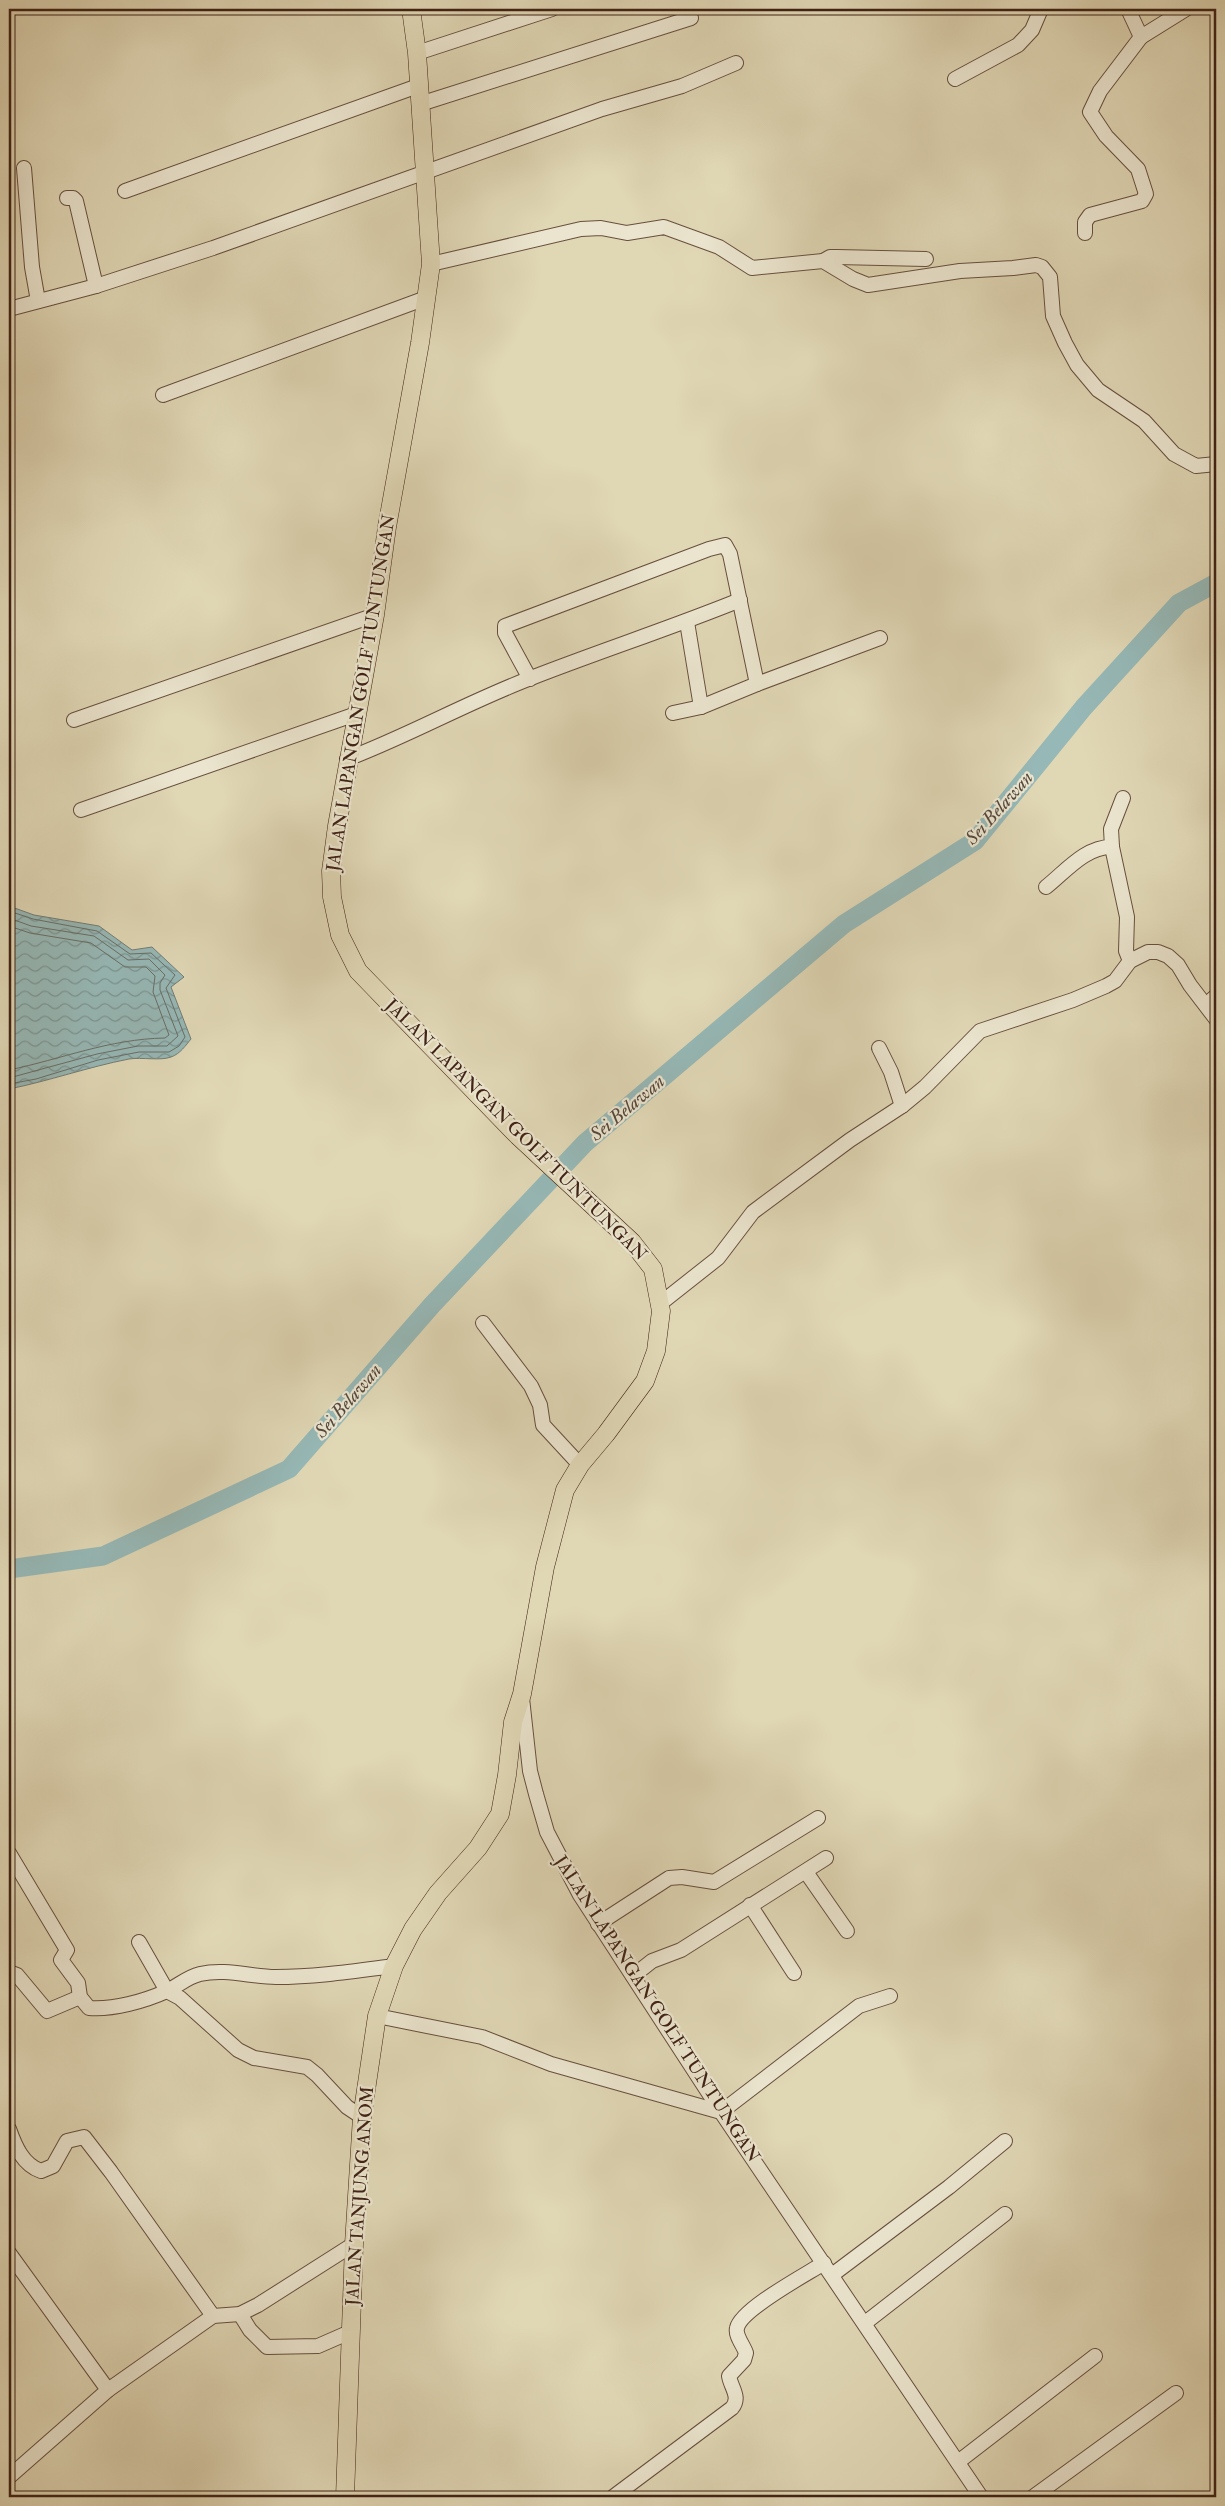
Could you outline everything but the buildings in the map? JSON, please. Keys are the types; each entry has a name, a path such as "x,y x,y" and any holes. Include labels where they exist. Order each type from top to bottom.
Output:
{"main road":[{"name":"JALAN LAPANGAN GOLF TUNTUNGAN","path":"411,9 417,53 430,264 375,615 347,759 345,785 331,871 332,897 344,943 358,971 518,1136 632,1242 648,1260 656,1280 661,1303 660,1330 656,1351 645,1381 606,1434 580,1465 565,1490 545,1567 522,1694"},
{"name":"JALAN TANJUNG ANOM","path":"345,2497 350,2332 362,2117 377,2016 394,1966 428,1906 478,1848 500,1814 507,1776 513,1722 522,1694"}],"street":[{"path":"417,53 552,9"},
{"path":"955,79 1018,45 1032,30 1041,9"},
{"path":"1128,9 1141,37"},
{"path":"1085,233 1085,222 1090,215 1142,201 1146,194 1138,169 1106,136 1090,112 1097,97 1141,37 1186,9"},
{"path":"420,104 691,18"},
{"path":"9,309 96,286 213,248 602,109 682,86 736,63"},
{"path":"125,192 418,86"},
{"path":"24,168 32,267 38,301"},
{"path":"67,198 73,198 76,201 96,286"},
{"path":"430,264 580,229 601,228 628,233 664,227 719,247 752,268 823,261 830,257 926,259"},
{"path":"823,261 852,279 868,285 960,271 1036,265 1042,267 1050,277 1053,316 1077,364 1098,390 1144,421 1174,454 1196,466 1216,464"},
{"path":"162,395 426,298"},
{"path":"530,678 505,633 505,626 709,549 725,545 740,600 757,684"},
{"path":"347,759 396,740 441,716 530,678 687,622 740,600"},
{"path":"74,720 375,615"},
{"path":"687,622 701,707"},
{"path":"673,713 701,707 880,638"},
{"path":"81,810 356,714"},
{"path":"1123,798 1111,829 1112,847 1127,917 1126,951 1130,962"},
{"path":"1046,887 1089,852 1101,847 1112,847"},
{"path":"661,1303 718,1258 753,1212 850,1140 902,1106 925,1087 980,1030 1073,1000 1106,986 1115,981 1130,962 1148,952 1158,952 1168,956 1178,965 1211,1001 1216,1019"},
{"path":"879,1048 893,1077 902,1106"},
{"path":"483,1323 531,1386 540,1405 543,1425 580,1465"},
{"name":"JALAN LAPANGAN GOLF TUNTUNGAN","path":"522,1694 530,1771 547,1832 561,1862 598,1924 721,2112 981,2497"},
{"path":"598,1924 668,1878 682,1877 714,1882 818,1818"},
{"path":"9,1853 44,1916 67,1950 61,1960 78,1983 80,1998 86,2006 94,2008 118,2005 167,1991 185,1979 201,1974 231,1972 274,1977 335,1974 394,1966"},
{"path":"633,1976 652,1961 681,1950 826,1858"},
{"path":"806,1872 848,1931"},
{"path":"750,1905 794,1973"},
{"path":"138,1942 167,1991 180,1998 238,2050 254,2058 307,2067 318,2075 347,2107 362,2117"},
{"path":"9,1972 17,1975 47,2011 80,1998"},
{"path":"377,2016 482,2038 551,2064 721,2112 859,2006 890,1996"},
{"path":"9,2129 16,2150 30,2165 41,2171 52,2166 67,2141 84,2137 213,2316"},
{"path":"832,2275 949,2188 1005,2141"},
{"path":"865,2323 1005,2214"},
{"path":"9,2477 108,2390 213,2316 240,2314 354,2244"},
{"path":"9,2253 108,2390"},
{"path":"613,2497 732,2408 736,2403 736,2396 729,2376 744,2360 746,2353 737,2333 739,2324 753,2308 824,2263"},
{"path":"240,2314 250,2330 267,2347 318,2346 350,2332"},
{"path":"958,2462 1095,2356"},
{"path":"1033,2497 1176,2393"}],"water":[{"path":"9,906 34,915 99,926 132,950 152,947 184,977 171,987 191,1039 177,1054 171,1057 129,1059 9,1089"}],"waterway":[{"name":"Sei Belawan","path":"9,1569 103,1556 289,1469 432,1305 585,1143 844,924 975,841 1084,707 1179,603 1216,583"}]}
